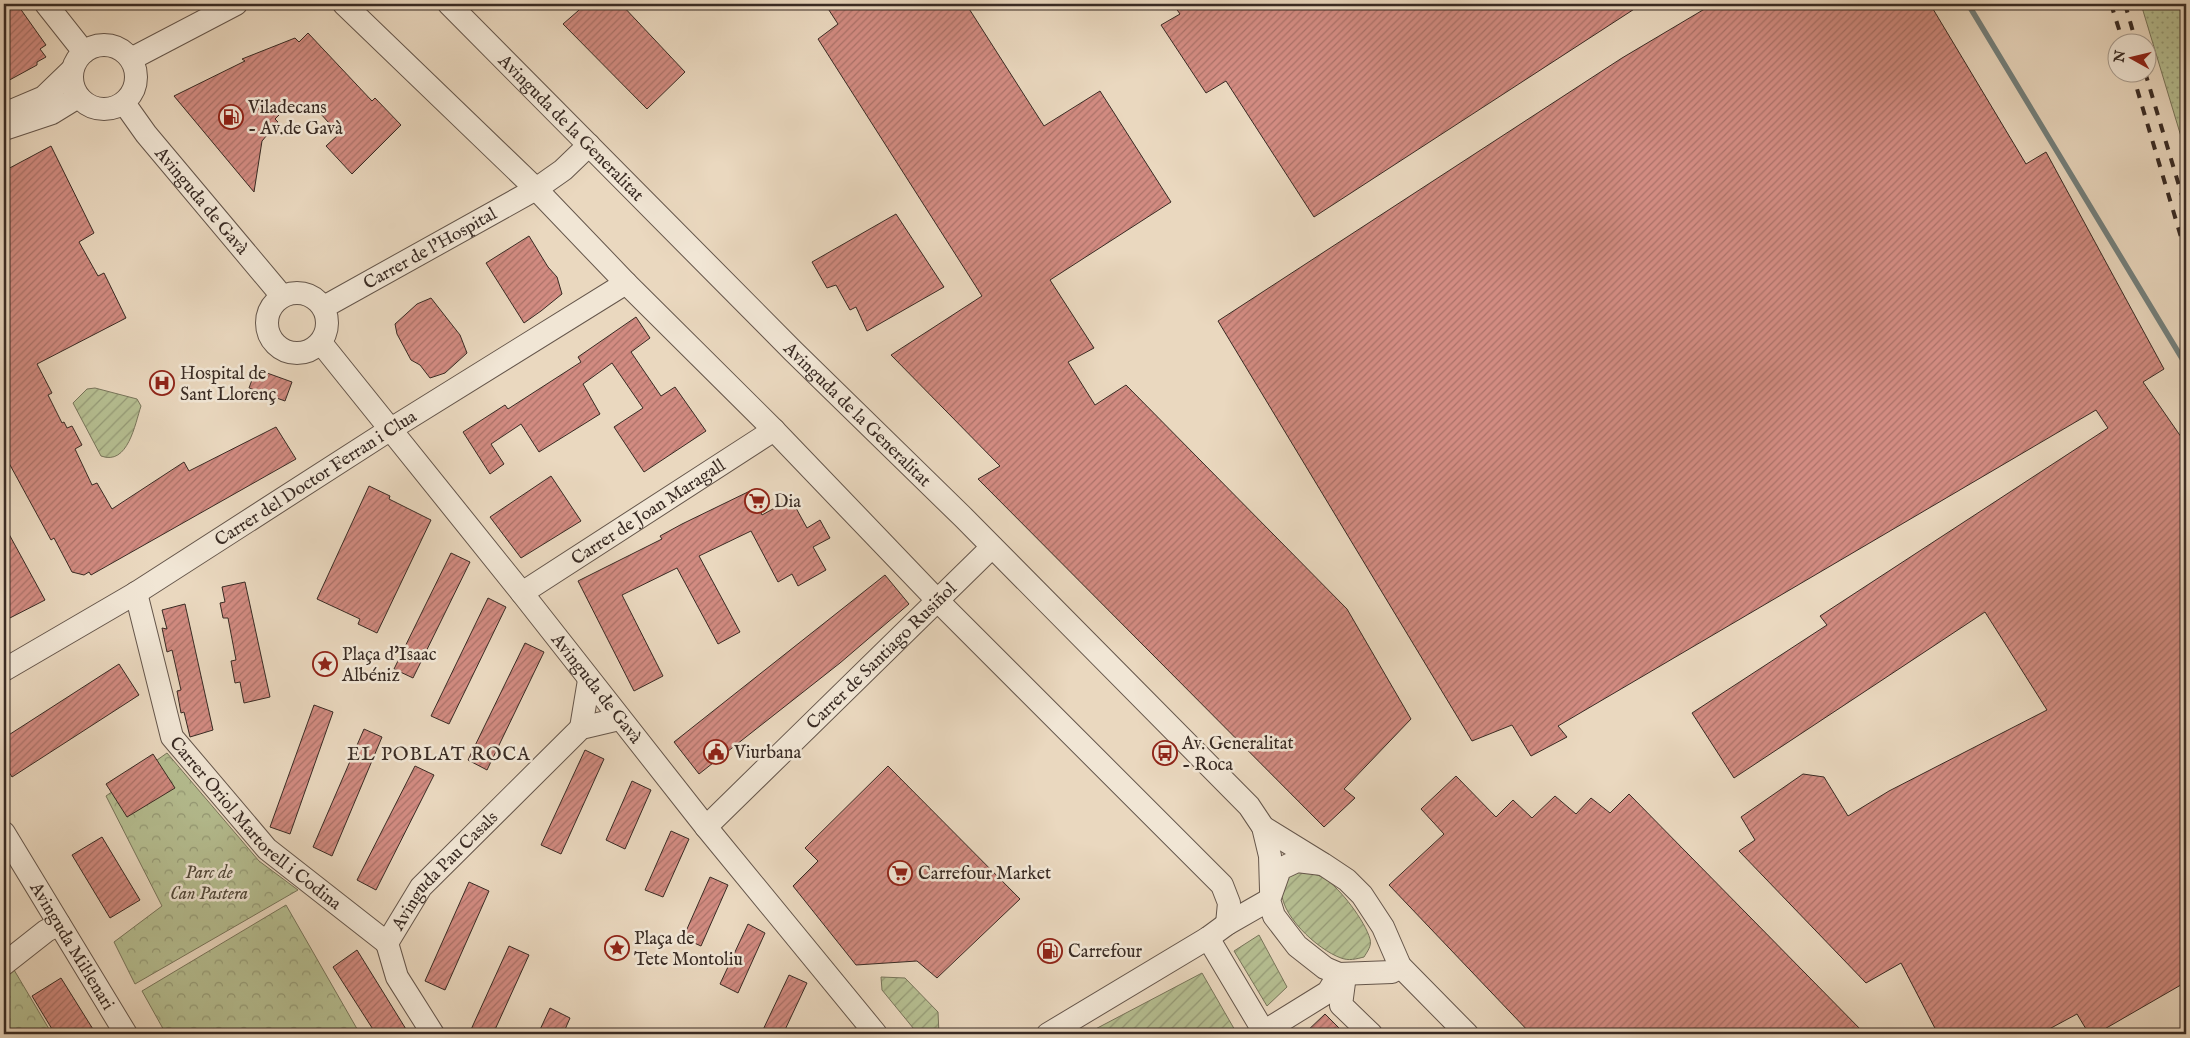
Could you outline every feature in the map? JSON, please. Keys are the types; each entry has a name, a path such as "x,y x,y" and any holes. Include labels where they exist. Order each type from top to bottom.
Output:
{"street":[{"path":"4,114 44,97 78,61 94,47 114,46 124,52 131,59 135,68 135,87 124,103 115,108 105,110 95,109 78,97 72,80 78,61 46,4"},
{"path":"131,59 236,4"},
{"path":"344,4 536,189 626,283 774,430 937,600 1222,885 1229,903 1227,924"},
{"name":"Avinguda de la Generalitat","path":"449,4 793,351 1187,742 1249,806 1263,827"},
{"path":"4,129 52,113 78,97"},
{"name":"Avinguda de Gavà","path":"124,103 146,134 282,296"},
{"name":"Carrer de l'Hospital","path":"324,307 536,189 564,170 590,145"},
{"name":"Carrer del Doctor Ferran i Clua","path":"4,670 136,593 391,429 626,283"},
{"path":"301,292 310,295 324,307 328,317 328,328 321,343 305,352 294,353 287,351 273,341 267,325 268,314 274,302 282,296 301,292"},
{"name":"Avinguda de Gavà","path":"321,343 522,593 706,827 876,1034"},
{"name":"Carrer de Joan Maragall","path":"522,593 774,430"},
{"name":"Carrer de Santiago Rusiñol","path":"706,827 992,547"},
{"name":"Carrer Oriol Martorell i Codina","path":"136,593 172,737 267,849 387,943"},
{"path":"589,680 581,728 620,719"},
{"name":"Avinguda Pau Casals","path":"433,1034 397,977 387,943 421,887 581,728"},
{"path":"1263,827 1347,880 1362,895 1383,927 1400,966 1468,1034"},
{"path":"1263,827 1270,856 1270,895 1274,916 1297,946 1325,968 1350,974 1392,972 1400,966"},
{"name":"Avinguda Mil·lenari","path":"4,833 126,1034"},
{"path":"1048,1034 1208,938 1270,895 1280,869 1298,861 1323,864"},
{"path":"4,964 59,924"},
{"path":"1208,938 1262,1033 1328,992 1350,974 1377,967 1387,953 1383,927"},
{"path":"1350,974 1341,1005 1371,1034"}],"green space":[{"path":"2141,4 2186,4 2186,153 2158,60 2158,32 2149,32"},
{"path":"95,388 137,399 141,406 129,442 118,455 110,457 101,456 73,403 87,389"},
{"name":"Parc de Can Pastera","path":"167,753 259,861 298,890 135,984 114,942 162,906 106,796"},
{"path":"1298,871 1312,873 1324,878 1337,889 1351,906 1363,923 1370,939 1370,946 1364,957 1347,959 1332,954 1311,939 1292,919 1282,897 1282,887 1290,875"},
{"name":"Parc de Can Pastera","path":"286,905 360,1034 166,1034 142,991"},
{"path":"1259,935 1287,987 1267,1006 1234,951"},
{"path":"4,953 52,1034 4,1034"},
{"path":"1202,973 1236,1032 1231,1034 1086,1034"},
{"path":"881,977 905,978 938,1012 939,1034 918,1034 882,990"}],"building":[{"path":"4,4 17,4 46,45 40,49 46,57 37,62 37,65 4,83"},
{"path":"586,4 621,4 685,72 647,109 563,24"},
{"path":"825,4 966,4 1044,126 1100,91 1171,202 1050,280 1094,348 1068,362 1095,405 1126,385 1347,609 1411,719 1344,789 1355,798 1324,827 978,479 1000,466 891,355 982,296 818,39 838,24"},
{"path":"1173,4 1642,4 1314,217 1226,81 1206,93 1161,25 1180,14"},
{"path":"1713,4 1930,4 2026,164 2046,152 2164,369 2143,382 2186,444 2186,982 2096,1034 2089,1034 2077,1014 2040,1034 1938,1034 1901,963 1866,983 1739,851 1755,840 1741,817 1803,774 1824,777 1848,816 1889,791 2047,710 1985,612 1734,778 1692,713 1827,625 1820,616 2108,428 2096,410 1558,726 1567,737 1531,756 1512,725 1472,741 1218,321 1622,58"},
{"path":"308,33 372,101 375,98 401,125 352,174 326,146 339,134 319,112 290,104 275,119 278,122 262,141 254,192 174,96 245,61 242,59 295,38 299,42"},
{"path":"51,146 94,233 79,242 98,276 104,273 126,318 37,364 52,393 48,395 62,423 64,422 67,428 72,426 82,445 75,449 92,485 97,483 112,509 184,462 189,471 276,427 296,459 91,575 89,572 84,575 72,572 54,538 51,540 4,454 4,171"},
{"path":"896,214 944,287 867,331 856,307 850,310 836,285 827,288 812,262"},
{"path":"529,236 548,267 557,277 562,294 524,323 486,263"},
{"path":"431,298 460,335 467,353 445,373 430,378 420,365 411,360 397,334 395,324 417,304"},
{"path":"636,317 650,338 631,352 661,396 675,387 706,431 644,472 614,427 643,408 612,363 583,384 600,414 539,452 521,424 491,444 504,464 490,474 463,432 505,405 508,409 581,362 578,357"},
{"path":"256,369 292,382 285,401 249,388"},
{"path":"551,476 581,521 521,558 490,517"},
{"path":"369,486 390,496 389,499 431,520 377,633 358,624 360,619 317,599"},
{"path":"752,490 762,515 791,499 807,528 820,520 830,538 813,547 826,570 798,586 792,574 778,582 751,531 699,556 740,632 718,644 677,568 622,595 663,676 634,691 578,581 662,539 660,536 682,524"},
{"path":"4,525 45,600 4,621"},
{"path":"451,553 470,562 413,678 394,669"},
{"path":"885,575 909,604 840,663 699,774 674,742"},
{"path":"245,582 270,697 244,703 240,682 235,683 231,661 236,660 228,618 223,618 220,603 225,602 222,587"},
{"path":"488,598 506,607 449,724 431,716"},
{"path":"185,604 213,730 190,737 184,712 181,713 177,691 181,690 172,650 167,652 162,628 167,629 162,610"},
{"path":"525,643 544,652 487,770 468,760"},
{"path":"119,664 139,695 12,777 4,764 4,738"},
{"path":"314,705 333,712 290,834 270,827"},
{"path":"364,729 382,737 332,856 313,847"},
{"path":"585,750 604,759 561,854 541,845"},
{"path":"153,754 175,788 127,817 106,784"},
{"path":"415,766 434,775 376,890 357,880"},
{"name":"Carrefour Market","path":"888,766 1020,899 937,978 917,961 856,965 793,886 818,861 805,848"},
{"path":"1456,776 1496,817 1513,800 1532,818 1555,796 1576,814 1591,798 1610,813 1629,794 1865,1034 1531,1034 1389,885 1444,834 1421,809"},
{"path":"632,781 651,790 625,849 606,840"},
{"path":"671,831 689,839 663,897 645,890"},
{"path":"102,837 140,900 110,918 72,855"},
{"path":"710,877 728,885 701,946 683,938"},
{"path":"469,882 489,891 445,990 425,981"},
{"path":"748,924 765,933 738,993 720,984"},
{"path":"509,946 529,955 493,1034 469,1034"},
{"path":"357,950 409,1034 376,1034 333,967"},
{"path":"789,975 807,983 783,1034 761,1034"},
{"path":"61,978 96,1034 55,1034 32,996"},
{"path":"550,1008 570,1018 563,1034 538,1034"},
{"path":"1325,1014 1345,1034 1304,1034"}],"waterway":[{"path":"1968,4 2186,365"}],"railway":[{"path":"2111,4 2120,32"},
{"path":"2125,4 2133,32"},
{"path":"2135,82 2186,254"},
{"path":"2148,82 2186,209"}],"place":[{"name":"Viladecans - Av.de Gavà","path":"231,117"},
{"name":"Hospital de Sant Llorenç","path":"162,383"},
{"name":"Dia","path":"757,501"},
{"name":"Plaça d'Isaac Albéniz","path":"325,664"},
{"name":"Viurbana","path":"716,752"},
{"name":"Av. Generalitat - Roca","path":"1165,753"},
{"name":"Carrefour Market","path":"900,873"},
{"name":"Plaça de Tete Montoliu","path":"617,948"},
{"name":"Carrefour","path":"1050,951"}],"district":[{"name":"EL POBLAT ROCA","path":"439,753"}]}
